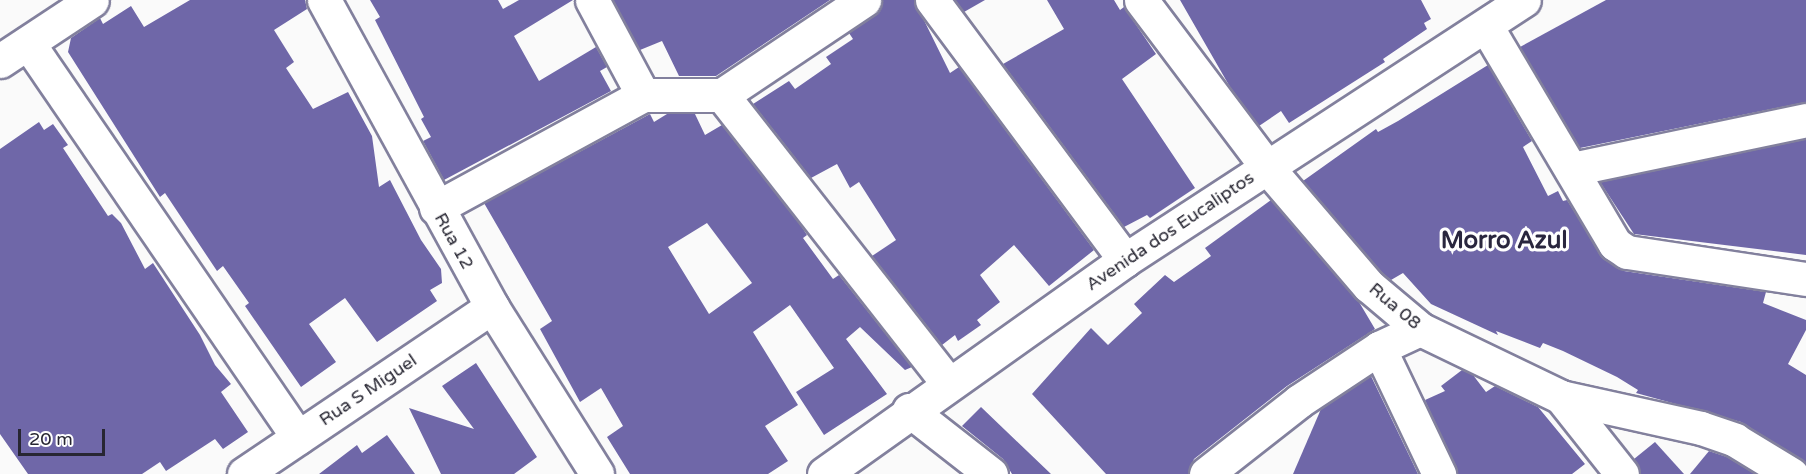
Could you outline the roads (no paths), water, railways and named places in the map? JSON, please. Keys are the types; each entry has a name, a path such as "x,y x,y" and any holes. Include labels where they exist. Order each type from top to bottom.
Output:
{"street":[{"path":"0,61 92,0"},
{"name":"Rua 12","path":"324,0 492,308 597,474"},
{"path":"592,0 644,95"},
{"path":"436,208 644,95 722,95 864,0"},
{"path":"932,0 1125,260"},
{"name":"Rua 08","path":"1141,0 1266,166 1369,286 1420,329 1561,397 1701,428 1735,440 1791,474"},
{"name":"Avenida dos Eucaliptos","path":"824,474 909,410 1125,260 1524,0"},
{"path":"1486,26 1572,169 1606,231 1627,252 1806,279"},
{"path":"28,43 298,437"},
{"path":"722,95 949,384"},
{"path":"1572,169 1806,120"},
{"name":"Rua S Miguel","path":"244,474 492,308"},
{"path":"1206,474 1299,401 1379,348 1420,329"},
{"path":"1379,348 1439,474"},
{"path":"1561,397 1622,474"},
{"path":"909,410 991,474"}],"district":[{"name":"Morro Azul","path":"1504,241"}]}
